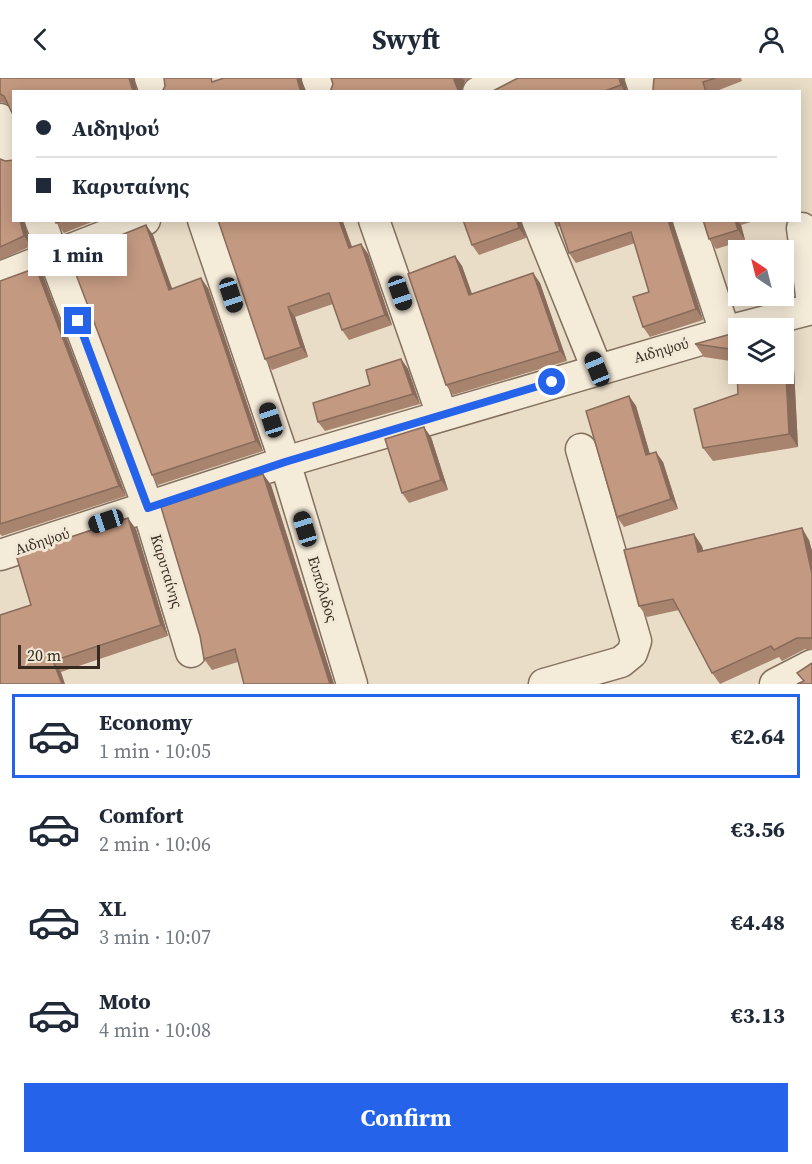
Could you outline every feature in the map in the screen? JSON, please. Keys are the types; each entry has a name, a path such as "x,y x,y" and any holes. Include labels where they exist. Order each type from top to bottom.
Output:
{"street":[{"path":"0,119 12,149"},
{"name":"Καρυταίνης","path":"41,222 148,508 191,652"},
{"path":"0,277 140,222"},
{"name":"Ευπόλιδος","path":"205,222 285,462 352,684"},
{"path":"375,222 442,415"},
{"path":"538,222 597,369"},
{"path":"689,222 729,318"},
{"path":"802,228 812,303"},
{"name":"Αιδηψού","path":"779,318 812,309"},
{"name":"Αιδηψού","path":"0,555 285,462 728,332"},
{"path":"544,684 621,662 632,653 636,641 581,449"},
{"path":"775,684 812,665"}],"building":[{"path":"0,78 129,78 134,90 12,90 12,113 4,96 0,94"},
{"path":"164,78 211,78 212,82 224,78 297,78 301,90 163,90"},
{"path":"331,78 455,78 458,90 331,90 333,84"},
{"path":"518,78 619,78 621,85 607,90 495,90"},
{"path":"654,78 716,78 703,82 705,90 653,89"},
{"path":"0,159 12,160 12,222 20,222 24,236 0,247"},
{"path":"219,222 340,222 349,248 361,244 385,315 342,330 329,293 288,307 301,347 265,359"},
{"path":"464,222 518,222 519,228 472,245"},
{"path":"559,222 669,222 696,309 643,327 633,297 649,292 631,232 569,253"},
{"path":"704,222 736,222 738,230 709,239"},
{"path":"146,225 169,290 201,278 256,441 152,475 69,256"},
{"path":"455,256 469,295 533,273 560,351 446,385 408,274"},
{"path":"36,268 119,486 0,524 0,281"},
{"path":"728,335 728,349 695,344"},
{"path":"401,359 413,394 318,422 313,403 370,385 366,370"},
{"path":"738,384 786,384 789,434 703,448 694,409 738,394"},
{"path":"629,396 646,455 656,452 671,499 617,517 586,411"},
{"path":"424,427 441,480 402,493 385,439"},
{"path":"263,474 330,684 244,684 235,649 204,659 200,636 161,507"},
{"path":"128,518 161,625 53,661 62,684 0,684 0,615 31,605 16,555"},
{"path":"802,528 812,574 812,638 797,638 774,650 771,646 712,673 673,599 639,606 624,550 694,534 698,552"},
{"path":"812,663 812,684 797,684 804,681 797,673"}],"route":[{"path":"78,321 148,508 285,462 552,382"}]}
